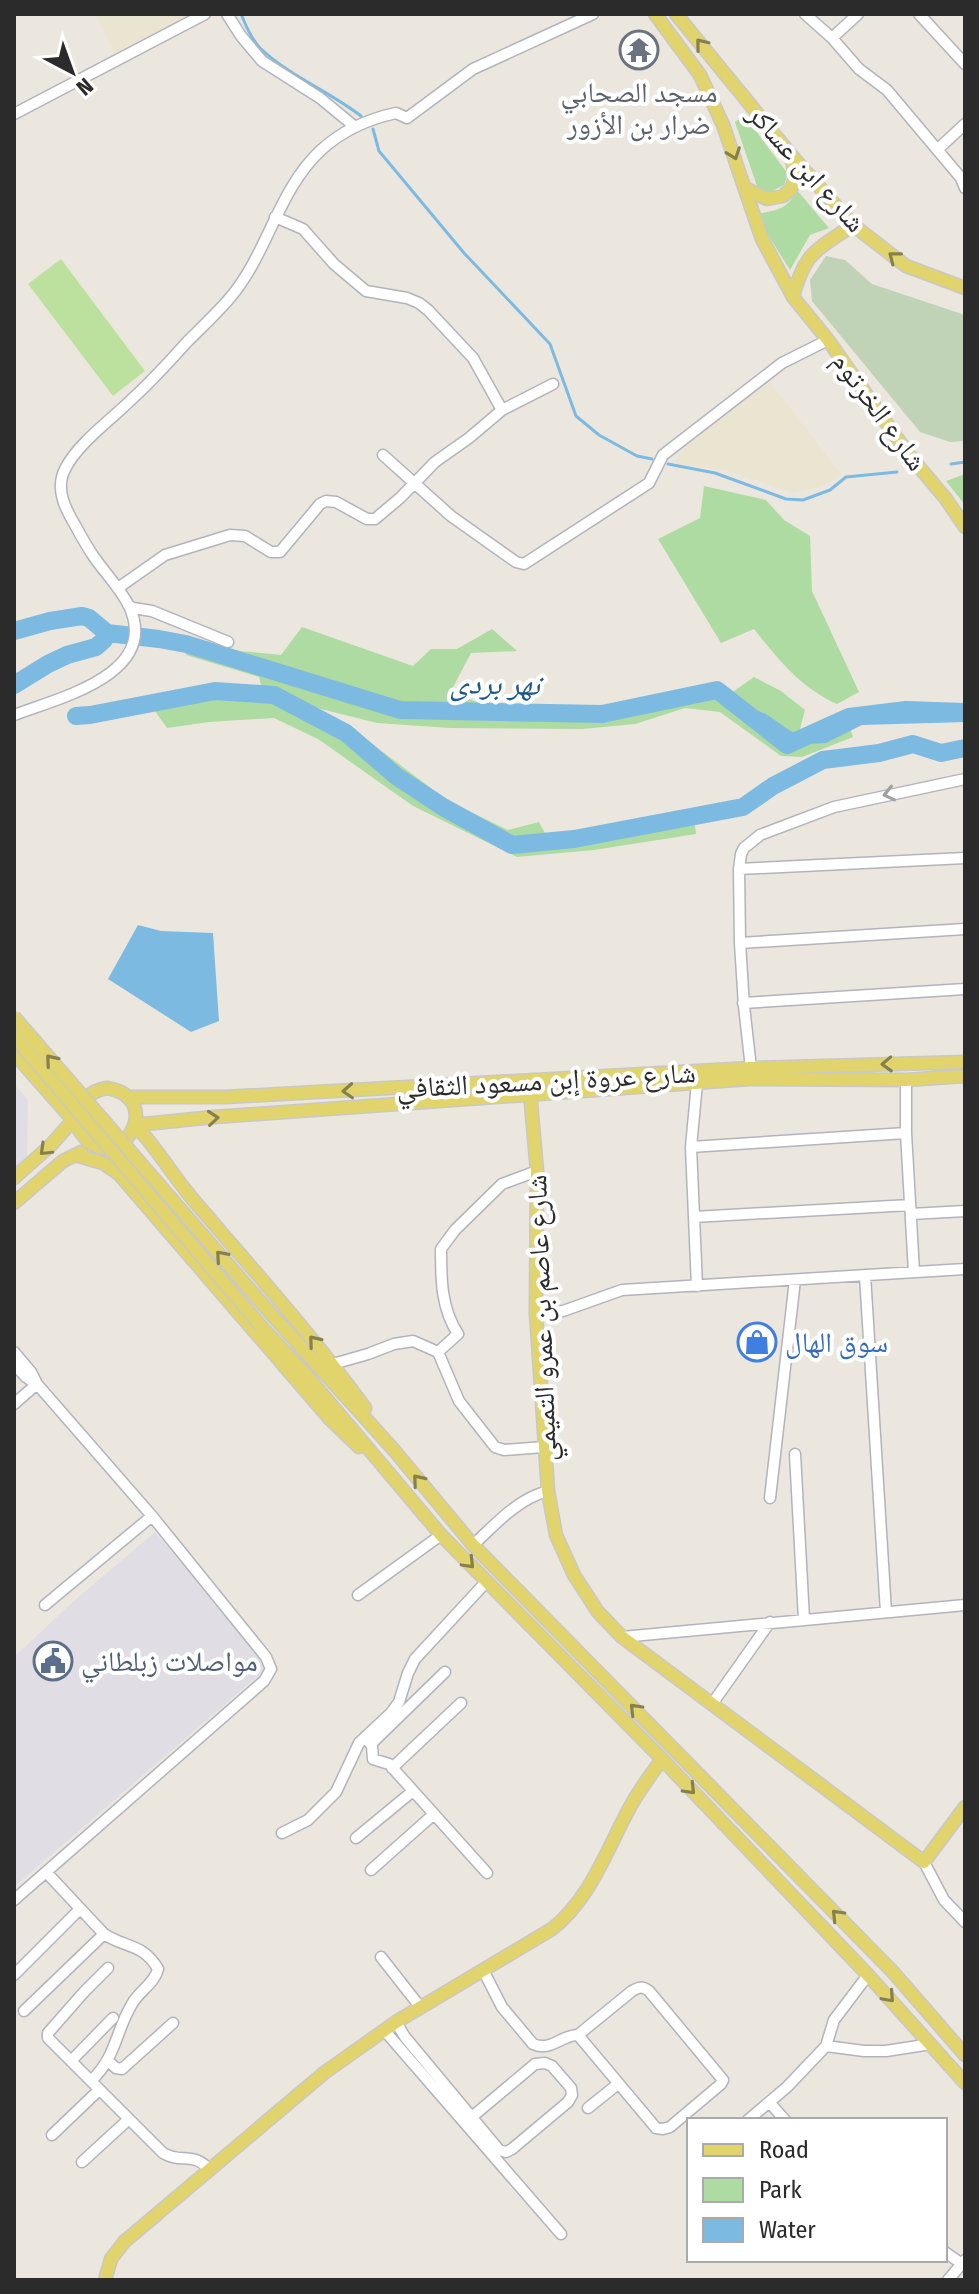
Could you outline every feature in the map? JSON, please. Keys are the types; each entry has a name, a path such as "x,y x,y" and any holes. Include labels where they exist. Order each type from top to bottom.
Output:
{"main road":[{"name":"شارع ابن عساكر","path":"655,14 700,75 723,125 762,239 793,297"},
{"name":"شارع ابن عساكر","path":"676,14 853,225 906,266 965,288"},
{"path":"745,188 767,199 783,196 791,189 795,178 792,156"},
{"path":"793,297 807,259 853,225"},
{"name":"شارع الخرتوم","path":"793,297 965,527"},
{"path":"946,499 965,515"},
{"path":"14,1017 272,1315 393,1449 473,1545 892,1971 965,2055"},
{"path":"14,1036 441,1535 662,1759 868,1975 965,2083"},
{"path":"14,1053 73,1120 86,1140 102,1147"},
{"name":"شارع عروة إبن مسعود الثقافي","path":"127,1097 225,1097 751,1068 965,1062"},
{"name":"شارع عروة إبن مسعود الثقافي","path":"135,1125 750,1079 906,1080 965,1076"},
{"name":"شارع عاصم بن عمرو التميمي","path":"529,1081 537,1171 536,1313 548,1491 556,1535 574,1575 598,1612 622,1637 924,1862"},
{"path":"14,1178 51,1145 73,1120 83,1100 94,1091 115,1089 127,1097 135,1110 135,1125 123,1143 75,1155 14,1203"},
{"path":"161,1156 159,1138 167,1122"},
{"path":"135,1125 192,1198 333,1364 393,1449"},
{"path":"75,1155 94,1159 119,1174 329,1418 401,1485"},
{"path":"105,2280 117,2250 297,2093 396,2022 567,1917 608,1853 630,1807 662,1759"},
{"path":"924,1862 965,1807"}],"street":[{"path":"14,114 205,14"},
{"path":"227,14 262,61 320,98 354,126"},
{"path":"14,715 95,683 127,658 134,640 130,610 64,507 61,481 65,469 83,446 152,380 228,300 253,265 290,189 309,163 334,139 354,126 396,113 407,118 473,69 593,14"},
{"path":"805,14 832,38 859,69 887,90 938,149 961,178 965,188"},
{"path":"832,38 858,14"},
{"path":"919,14 965,64"},
{"path":"938,149 965,124"},
{"path":"275,217 303,229 334,264 366,291 407,298 428,310 473,358 502,410"},
{"path":"383,455 451,516 516,562 528,563 649,483 663,455 782,363 828,340"},
{"path":"118,588 165,555 230,535 245,536 271,552 280,552 320,504 326,501 336,502 367,519 375,519 435,462 502,410 553,384"},
{"path":"130,610 152,611 228,642"},
{"path":"751,1068 740,943 739,869 744,848 760,835 834,807 965,779"},
{"path":"739,869 965,858"},
{"path":"740,943 965,929"},
{"path":"743,1003 965,989"},
{"path":"906,1080 914,1272"},
{"path":"697,1083 691,1147 697,1286"},
{"path":"691,1147 906,1133"},
{"path":"438,1352 458,1334 448,1320 444,1304 441,1249 455,1230 502,1184 537,1171"},
{"path":"694,1217 965,1211"},
{"path":"536,1313 563,1311 622,1290 965,1269"},
{"path":"865,1275 886,1612"},
{"path":"770,1498 795,1280"},
{"path":"333,1364 413,1341 438,1352 459,1401 495,1447 504,1450 544,1447"},
{"path":"14,1352 37,1384 152,1516 266,1657 271,1669 264,1681 14,1900"},
{"path":"14,1364 37,1384"},
{"path":"14,1404 37,1384"},
{"path":"795,1454 804,1619"},
{"path":"473,1545 514,1507 548,1491"},
{"path":"45,1605 152,1516"},
{"path":"358,1595 441,1535"},
{"path":"368,1740 395,1708 415,1659 487,1581"},
{"path":"622,1637 964,1606"},
{"path":"712,1704 770,1622"},
{"path":"282,1833 308,1820 329,1800 341,1783 355,1748 445,1672"},
{"path":"392,1768 461,1703"},
{"path":"368,1740 373,1759 386,1762 487,1873"},
{"path":"356,1838 413,1791"},
{"path":"371,1870 434,1814"},
{"path":"924,1862 944,1900 965,1922"},
{"path":"46,1872 104,1934 141,1950 158,1969 157,1975 130,2007 95,2086 52,2135"},
{"path":"14,1975 80,1909"},
{"path":"24,2011 104,1934"},
{"path":"381,1957 421,2008"},
{"path":"108,1968 48,2033 49,2040 167,2156 199,2160 209,2169"},
{"path":"483,1970 502,2007 533,2044 540,2047 578,2035 632,1991 645,1988 723,2080 670,2127 656,2128 578,2035"},
{"path":"750,2118 826,2046 834,2020 868,1975"},
{"path":"71,2061 113,2018"},
{"path":"396,2022 499,2150 506,2152 512,2149 568,2102 572,2095 571,2088 552,2066 535,2064 473,2116"},
{"path":"108,2061 122,2069 173,2023"},
{"path":"384,2030 561,2234"},
{"path":"826,2046 886,2051 931,2044"},
{"path":"588,2108 618,2084"},
{"path":"769,2102 783,2118"},
{"path":"82,2162 129,2119"},
{"path":"948,2280 963,2262"}],"shaded area":[{"path":"95,14 195,14 115,54"},
{"path":"767,378 841,474 822,487 793,493 728,471 675,464 682,448"},
{"path":"14,1084 28,1100 27,1157 14,1169"},
{"path":"155,1532 270,1665 14,1887 14,1657"}],"green space":[{"path":"744,115 788,174 784,185 770,192 759,192 735,122"},
{"path":"796,189 829,228 810,235 790,270 755,214 785,205"},
{"path":"826,256 845,260 872,284 965,315 965,441 950,442 920,432 812,301 810,280"},
{"path":"61,259 145,371 113,396 28,284"},
{"path":"965,474 965,505 946,481"},
{"path":"704,486 766,500 784,520 810,536 812,591 859,692 837,704 824,697 791,672 754,629 721,643 658,539 700,518"},
{"path":"302,627 413,666 431,649 457,649 492,629 517,651 471,653 451,691 486,706 589,709 639,698 707,696 734,691 754,677 781,691 805,710 800,729 849,725 853,737 802,757 781,756 720,712 685,708 635,724 582,729 450,728 377,723 313,707 351,728 448,801 508,830 539,822 546,835 578,833 693,809 696,834 594,850 517,857 413,806 318,739 274,718 167,728 155,711 208,699 264,699 259,677 186,655 189,637 240,651 281,655"}],"water":[{"path":"731,701 766,714 804,738 849,717 906,710 965,709 965,722 862,725 826,743 787,745"},
{"path":"138,925 161,931 213,933 219,1021 191,1032 108,979"}],"waterway":[{"path":"241,14 254,40 271,58 361,116"},
{"path":"373,129 379,151 464,253 550,344 576,416 599,435 637,456 652,459"},
{"path":"951,464 965,462"},
{"path":"668,464 715,473 786,499 803,500 830,490 846,477 897,472"},
{"name":"نهر بردى","path":"14,631 82,616 107,633 186,644 400,710 602,714 717,690 787,745 849,717 906,710 965,712"},
{"path":"14,685 67,655 96,647 107,633"},
{"name":"نهر بردى","path":"76,716 215,691 274,695 346,733 396,776 443,807 512,845 574,839 743,807 773,786 823,760 879,753 913,744 941,753 965,748"}],"place":[{"name":"مسجد الصحابي ضرار بن الأزور","path":"639,50"},
{"name":"سوق الهال","path":"757,1342"},
{"name":"مواصلات زبلطاني","path":"53,1661"}]}
